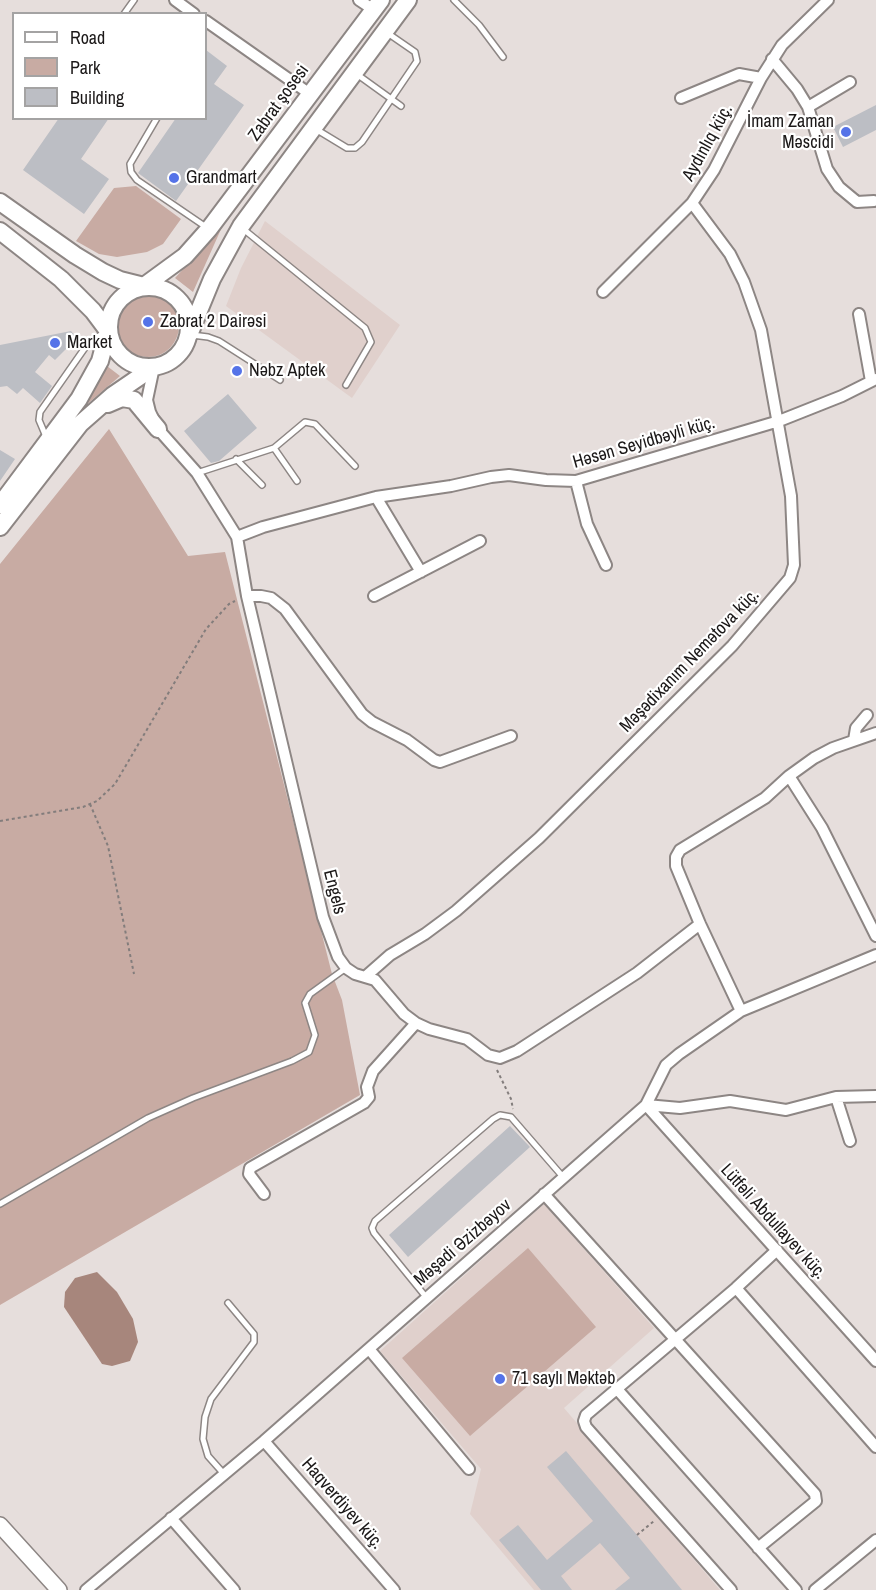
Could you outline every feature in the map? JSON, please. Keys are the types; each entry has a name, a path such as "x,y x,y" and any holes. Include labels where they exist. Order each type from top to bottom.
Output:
{"main road":[{"path":"2,237 38,258 78,294 108,331 112,344 119,354 129,362 141,367 166,364 177,357 184,347 212,279 241,226 408,0"},
{"name":"Zabrat şosesi","path":"144,286 185,256 209,229 377,5"},
{"path":"0,202 103,272 120,280 163,289 179,299 186,309 189,335"},
{"path":"0,505 79,399 100,361 111,312 121,297 132,289 144,286"},
{"path":"0,527 70,436 120,389 154,367"},
{"path":"96,410 128,397 134,400 158,429"}],"street":[{"path":"175,0 191,12"},
{"path":"359,0 377,5"},
{"name":"Aydınlıq küç.","path":"603,292 692,203 714,170 772,59 782,45 828,0"},
{"path":"207,22 310,94"},
{"path":"772,59 797,89 808,107 827,169 839,187 857,202 874,201"},
{"path":"681,98 739,74 761,78"},
{"path":"808,107 850,82"},
{"name":"Məşədixanım Nemətova küç.","path":"365,977 390,955 426,934 456,911 539,838 732,646 790,578 794,564 791,496 761,330 744,282 719,237 692,203"},
{"path":"859,314 873,380"},
{"path":"154,367 147,400 158,429"},
{"name":"Həsən Seyidbəyli küç.","path":"237,537 263,527 375,497 509,475 576,481 779,422 842,396 873,380"},
{"name":"Engels","path":"158,429 197,473 237,537 247,596 323,917 338,957 346,968"},
{"path":"576,481 587,524 606,564"},
{"path":"375,497 421,572"},
{"path":"374,596 480,541"},
{"path":"247,596 271,598 285,609 362,714 372,722 407,740 434,760 440,762 512,736"},
{"path":"854,741 856,728 867,715"},
{"path":"741,1011 700,924 676,866 676,857 680,850 765,798 789,776 814,758 833,748 876,733"},
{"path":"789,776 822,828 876,936"},
{"path":"346,968 355,974 375,980 416,1023 429,1029 467,1039 488,1055 500,1058 517,1051 637,973 700,924"},
{"name":"Məşədi Əzizbəyov","path":"86,1590 264,1441 646,1105 666,1065 679,1054 741,1011 876,955"},
{"path":"264,1194 249,1174 250,1168 364,1103 369,1097 367,1087 373,1071 416,1023"},
{"path":"646,1105 680,1108 730,1101 786,1110 836,1097 876,1096"},
{"path":"836,1097 850,1141"},
{"name":"Lütfəli Abdullayev küç.","path":"646,1105 876,1361"},
{"path":"544,1194 815,1494 816,1501 758,1548"},
{"path":"731,1590 586,1427 584,1421 586,1415 616,1388 736,1288 777,1250"},
{"path":"736,1288 876,1447"},
{"path":"369,1349 469,1469"},
{"path":"616,1388 796,1590"},
{"name":"Haqverdiyev küç.","path":"264,1441 394,1590"},
{"path":"171,1518 234,1590"},
{"path":"0,1525 59,1590"},
{"path":"815,1590 876,1540"}],"lane":[{"path":"125,12 134,0"},
{"path":"454,0 479,26 502,57"},
{"path":"313,127 347,148 355,148 362,142 417,61 415,52 385,31"},
{"path":"354,72 401,106"},
{"path":"156,120 130,164 131,172 137,180 209,229"},
{"path":"241,226 365,328 371,342 346,385"},
{"path":"47,440 39,420 40,412 89,342 108,331"},
{"path":"189,335 219,341 280,380"},
{"path":"197,473 274,448 305,422 315,424 355,466"},
{"path":"274,448 297,481"},
{"path":"236,459 262,485"},
{"path":"0,1204 148,1119 193,1098 292,1061 309,1052 315,1035 305,1003 310,994 346,968"},
{"path":"426,1297 374,1233 372,1228 375,1221 500,1115 510,1117 563,1177"},
{"path":"224,1474 208,1456 203,1439 205,1417 211,1399 254,1342 254,1334 228,1303"}],"path":[{"path":"0,821 83,807 97,801 115,784 206,629 229,604 247,596"},
{"path":"90,804 108,846 134,974"},
{"path":"493,1056 498,1074 513,1104 510,1117"},
{"path":"637,1535 663,1513"}],"shaded area":[{"path":"265,221 400,325 352,398 226,306 241,268"},
{"name":"71 saylı Məktəb","path":"544,1204 654,1328 564,1408 720,1590 534,1590 470,1514 481,1469 380,1351"},
{"path":"97,1272 117,1292 133,1319 138,1342 130,1361 112,1366 102,1364 64,1307 65,1292 75,1278"}],"green space":[{"path":"136,186 181,219 163,244 147,252 117,257 99,254 76,241 114,188"},
{"path":"222,227 193,292 175,278"},
{"name":"Zabrat 2 Dairəsi","path":"148,295 160,297 170,304 177,314 179,326 177,338 170,348 160,355 148,357 136,355 126,348 119,338 117,326 119,314 126,304 136,297"},
{"path":"107,366 120,376 78,412"},
{"path":"109,429 188,556 225,552 332,974 342,1000 360,1095 0,1305 0,564"},
{"path":"528,1248 596,1327 470,1436 402,1358"}],"building":[{"path":"207,51 227,66 214,84 244,105 176,201 138,173 175,120 207,120"},
{"path":"876,105 876,130 843,147 833,127"},
{"path":"58,120 108,120 81,159 109,179 84,214 23,170"},
{"path":"71,331 77,338 55,360 49,355 35,372 52,386 40,403 23,388 17,394 7,386 0,387 0,345"},
{"path":"228,394 257,428 219,461 211,463 184,431"},
{"path":"0,450 15,459 0,481"},
{"path":"510,1126 530,1147 408,1257 389,1235"},
{"path":"566,1451 682,1590 615,1590 630,1578 600,1543 561,1576 572,1590 541,1590 499,1540 518,1525 547,1560 593,1521 547,1467"}],"place":[{"name":"İmam Zaman Məscidi","path":"846,132"},
{"name":"Grandmart","path":"174,178"},
{"name":"Zabrat 2 Dairəsi","path":"148,322"},
{"name":"Market","path":"55,343"},
{"name":"Nəbz Aptek","path":"237,371"},
{"name":"71 saylı Məktəb","path":"500,1379"}]}
